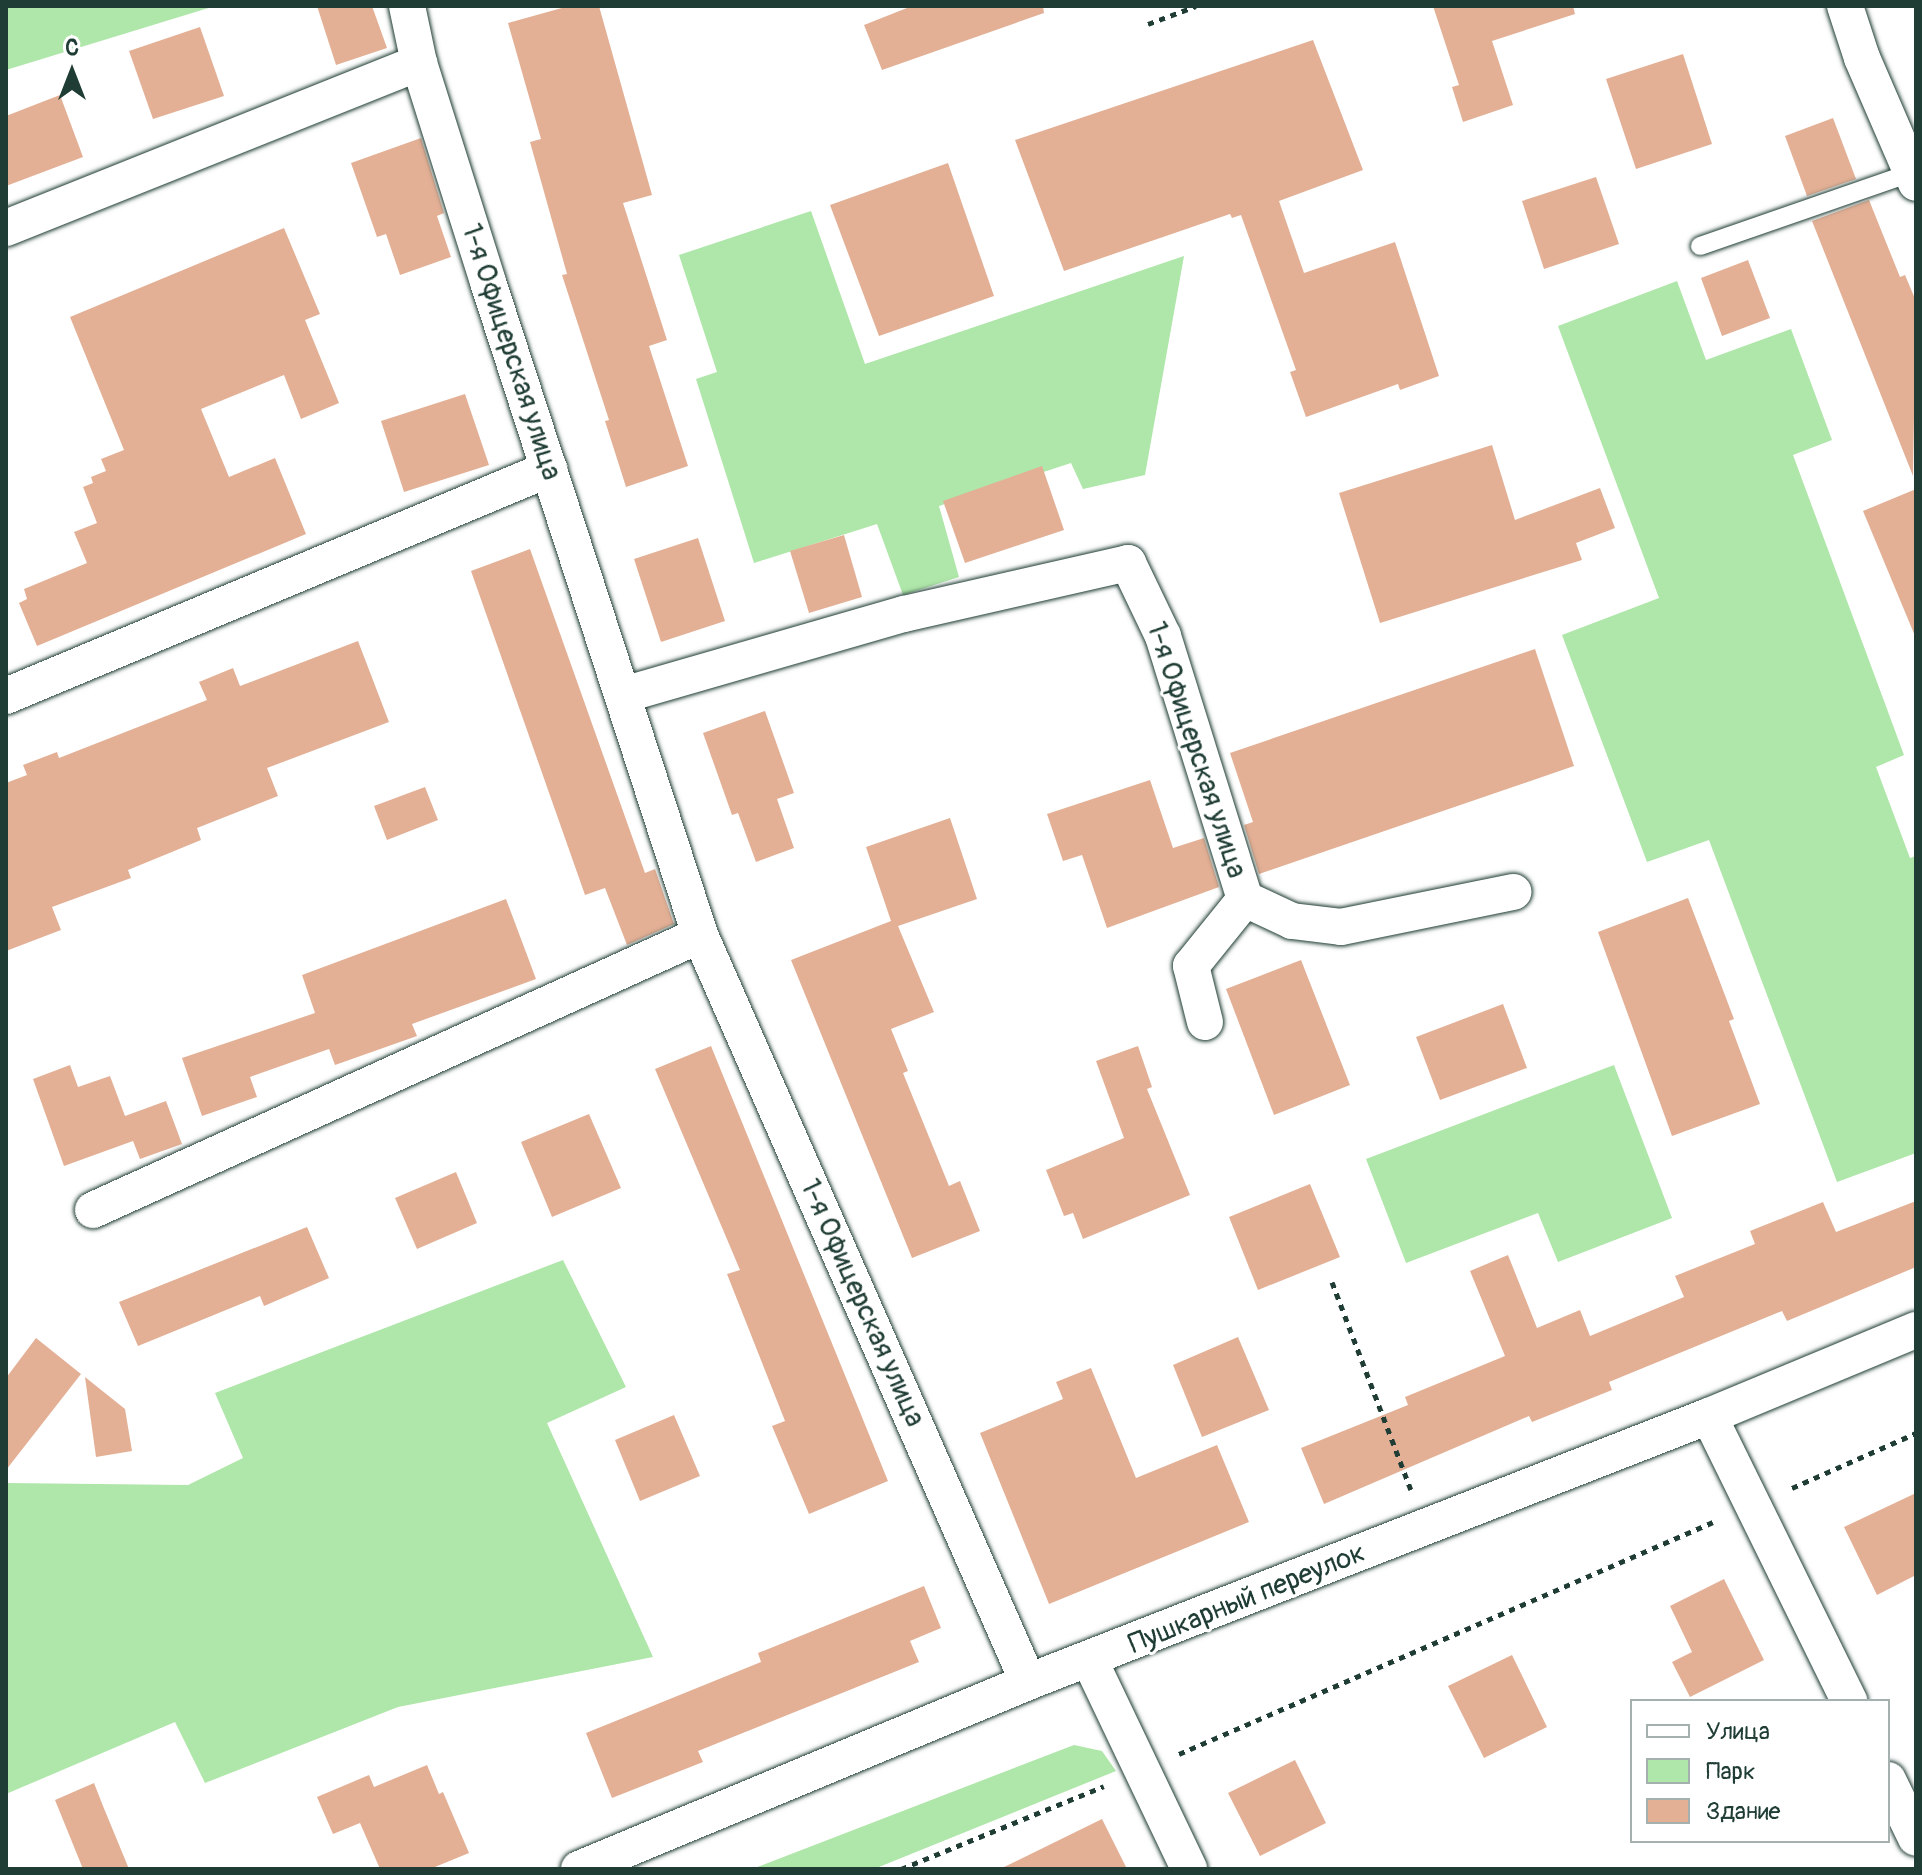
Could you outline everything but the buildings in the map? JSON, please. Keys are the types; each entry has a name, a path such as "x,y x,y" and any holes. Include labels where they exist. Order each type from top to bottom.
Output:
{"street":[{"name":"1-я Офицерская улица","path":"407,6 419,63 700,935 1028,1682"},
{"path":"1845,6 1862,58 1914,178"},
{"path":"6,228 419,63"},
{"path":"6,696 549,469"},
{"name":"1-я Офицерская улица","path":"623,695 904,614 1128,563 1163,636 1245,899 1292,921 1341,927 1513,892"},
{"path":"1205,1022 1191,966 1245,899"},
{"path":"93,1210 700,935"},
{"name":"Пушкарный переулок","path":"579,1869 1028,1682 1090,1661 1709,1416 1916,1330"},
{"path":"1709,1416 1848,1699"},
{"path":"1090,1661 1189,1869"},
{"path":"1890,1784 1916,1838"}],"lane":[{"path":"1700,246 1914,178"}],"path":[{"path":"1148,24 1196,6"},
{"path":"1332,1282 1411,1491"},
{"path":"901,1869 1140,1771 1916,1433"}],"green space":[{"path":"6,6 215,6 6,70"},
{"path":"811,211 865,364 1184,256 1145,475 1083,489 1071,463 939,506 959,577 903,595 877,524 754,563 696,379 717,372 679,255"},
{"path":"1677,281 1706,360 1791,329 1832,440 1793,455 1904,755 1876,767 1910,858 1916,856 1916,1153 1837,1182 1709,840 1647,862 1562,635 1659,598 1558,326"},
{"path":"1614,1065 1672,1218 1558,1262 1538,1213 1406,1263 1366,1159"},
{"path":"563,1260 626,1387 547,1423 653,1657 398,1707 205,1783 175,1722 6,1794 6,1483 188,1485 243,1458 215,1393"},
{"path":"1074,1745 1102,1751 1116,1771 874,1869 752,1869"}]}
